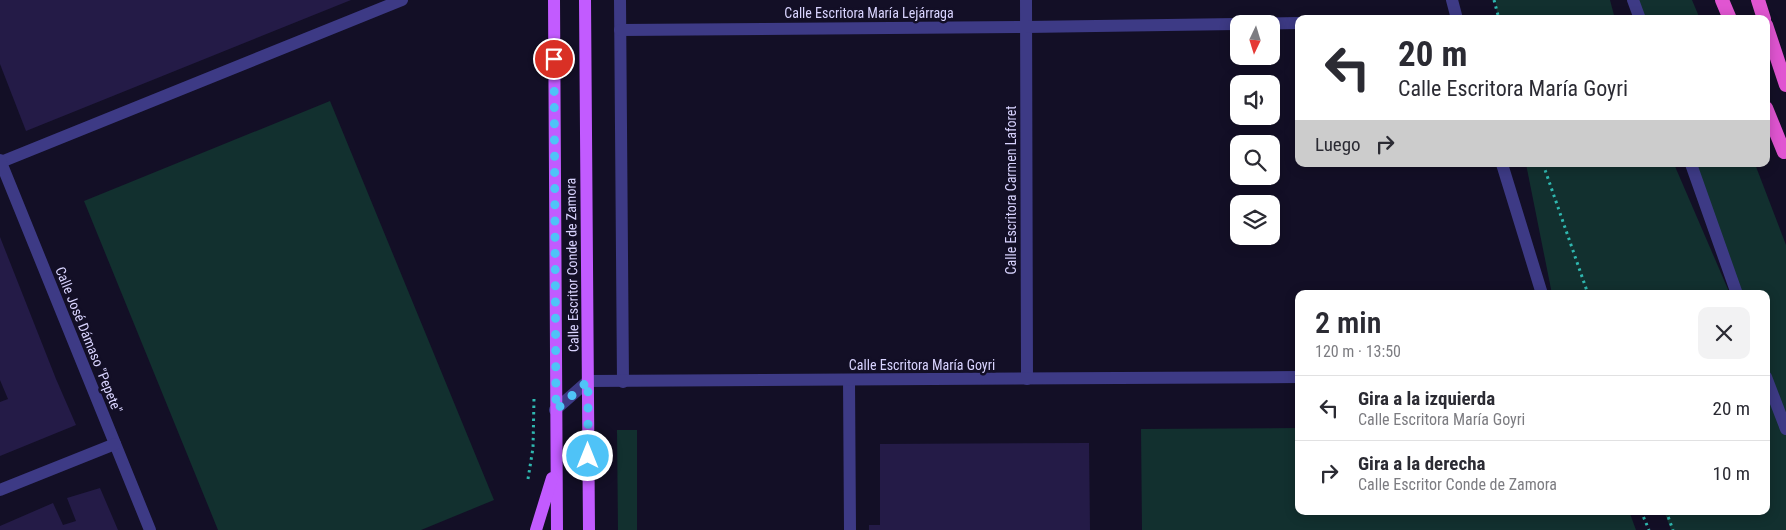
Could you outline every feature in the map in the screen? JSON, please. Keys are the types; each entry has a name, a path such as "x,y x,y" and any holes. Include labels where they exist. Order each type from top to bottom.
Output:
{"highway":[{"path":"1722,0 1728,15"},
{"path":"1758,0 1763,15"},
{"path":"1770,37 1786,85"},
{"path":"1770,118 1784,152"}],"main road":[{"name":"Calle Escritor Conde de Zamora","path":"554,0 557,530"},
{"name":"Calle Escritor Conde de Zamora","path":"584,0 589,530"},
{"path":"536,530 556,466"}],"street":[{"path":"0,161 402,0"},
{"path":"620,0 623,382"},
{"name":"Calle Escritora Carmen Laforet","path":"1026,0 1027,379"},
{"path":"1452,0 1456,15"},
{"path":"1633,0 1639,15"},
{"name":"Calle Escritora María Lejárraga","path":"620,30 1295,23"},
{"name":"Calle José Dámaso \"Pepete\"","path":"0,161 150,530"},
{"path":"1503,167 1541,290"},
{"path":"1692,167 1736,290"},
{"name":"Calle Escritora María Goyri","path":"588,381 1295,377"},
{"path":"849,380 850,530"},
{"path":"556,410 588,381"},
{"path":"1770,388 1786,430"},
{"path":"0,490 115,444"}],"path":[{"path":"1494,0 1498,15"},
{"path":"1544,167 1587,290"},
{"path":"528,484 533,448 534,389"},
{"path":"1643,515 1649,530"},
{"path":"1667,515 1673,530"}],"green space":[{"path":"1495,0 1610,0 1614,15 1497,15"},
{"path":"1633,0 1692,0 1698,15 1639,15"},
{"path":"330,101 494,500 421,530 218,530 84,201"},
{"path":"1527,167 1675,167 1728,290 1551,290"},
{"path":"1692,167 1756,167 1786,245 1786,530 1671,530 1665,515 1770,515 1770,290 1736,290"},
{"path":"1295,428 1295,515 1630,515 1636,530 1142,530 1141,429"},
{"path":"617,430 637,430 637,530 618,530"}],"building":[{"path":"0,0 351,0 26,131 0,64"},
{"path":"0,237 76,425 0,456 0,402 8,399 0,380"},
{"path":"1089,443 1090,530 869,530 869,525 880,525 880,444"},
{"path":"100,488 118,530 0,530 0,526 53,503 63,525 76,521 67,498"}],"route":[{"path":"554,59 556,410 588,381 588,456"}]}
